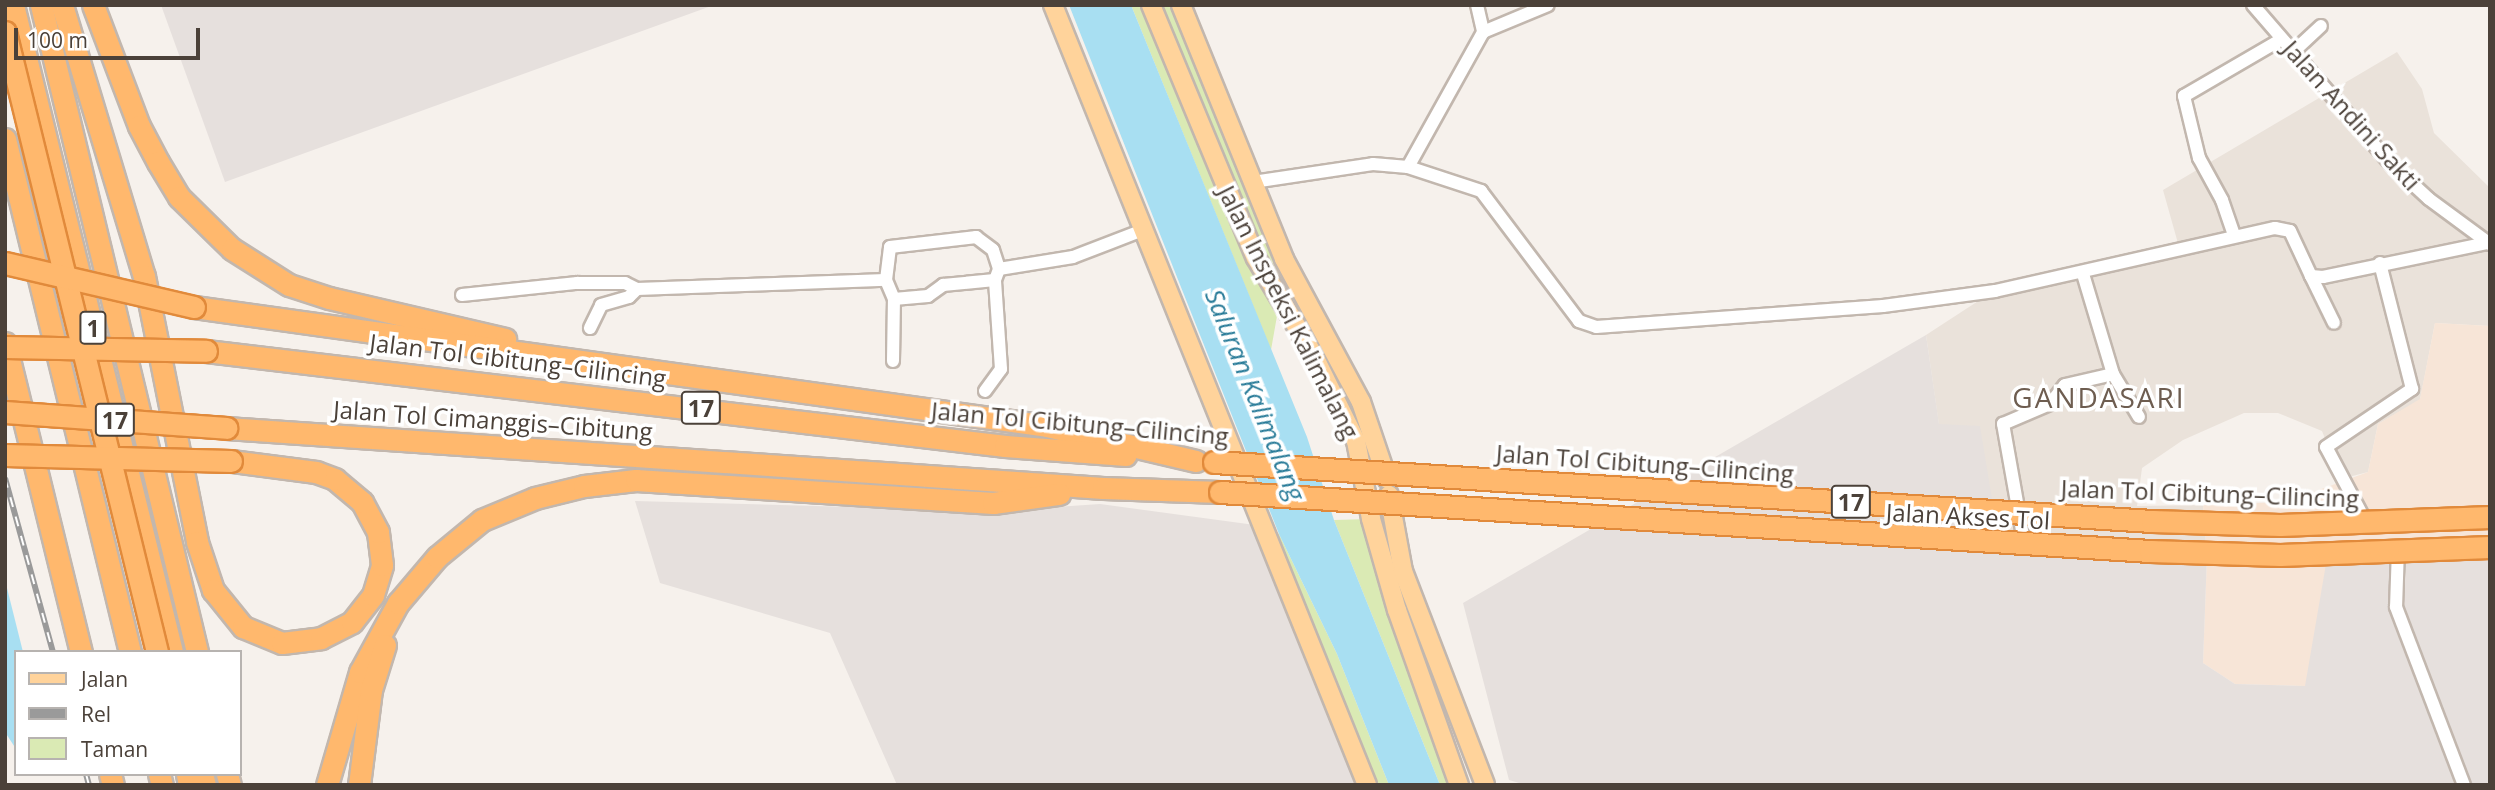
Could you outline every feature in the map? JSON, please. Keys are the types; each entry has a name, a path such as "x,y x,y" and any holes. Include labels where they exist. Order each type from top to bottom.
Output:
{"highway":[{"name":"1","path":"13,5 172,650"},
{"path":"41,5 197,650"},
{"path":"5,455 231,461 317,471 342,484 362,502 378,532 382,565 373,595 352,622 321,638 282,643 243,628 214,590 197,542 144,276 62,5"},
{"path":"93,5 139,126 179,197 204,225 257,267 289,285 385,313 694,379"},
{"name":"1","path":"5,32 157,650"},
{"name":"1","path":"5,90 143,650"},
{"name":"1","path":"5,139 130,650"},
{"path":"5,263 194,307 694,379 1047,426 1205,461"},
{"path":"5,345 80,650"},
{"name":"Jalan Tol Cibitung–Cilincing","path":"5,345 206,351 1005,446 1205,461 2151,521 2280,525 2490,517"},
{"name":"Jalan Tol Cimanggis–Cibitung","path":"5,412 1103,488"},
{"path":"327,785 360,672 398,603 436,557 482,520 536,498 584,486 636,480 993,503 1103,488"},
{"name":"17","path":"1103,488 1220,492 2150,551 2280,555 2490,547"},
{"path":"360,778 371,690 398,603"}],"main road":[{"path":"1053,5 1143,230 1244,469 1367,785"},
{"name":"Jalan Inspeksi Kalimalang","path":"1151,5 1239,222 1348,421 1397,610 1459,785"},
{"name":"Jalan Inspeksi Kalimalang","path":"1181,5 1298,288 1361,402 1388,487 1403,571 1485,785"},
{"path":"1280,299 1298,288"},
{"name":"Jalan Akses Tol","path":"1244,469 1345,484"},
{"name":"Jalan Akses Tol","path":"1251,487 1365,485 2399,548 2490,541"},
{"name":"Jalan Akses Tol","path":"2284,540 2490,523"}],"street":[{"path":"1477,5 1483,32"},
{"path":"1408,167 1483,32 1548,5"},
{"name":"Jalan Andini Sakti","path":"2253,5 2389,162 2488,243"},
{"path":"2293,52 2321,26"},
{"path":"2234,235 2222,200 2199,158 2184,96 2283,39"},
{"path":"1253,182 1347,165 1408,167 1481,191 1491,200 1579,321 1596,327 1883,306 2083,274 2234,235 2276,228 2290,231 2334,323"},
{"path":"894,299 928,296 943,285 1073,257 1143,230"},
{"path":"893,361 894,299 886,280 890,247 963,236 987,242 997,274 1001,369 985,391"},
{"path":"2311,275 2488,243"},
{"path":"2370,531 2326,447 2412,389 2380,263"},
{"path":"2083,274 2113,374 2139,417"},
{"path":"462,295 591,282 625,282 637,289 886,280"},
{"path":"590,328 601,305 629,297 637,289"},
{"path":"2023,527 2012,490 2003,424 2050,404 2065,385 2113,374"},
{"path":"2399,548 2396,607 2463,785"}],"shaded area":[{"path":"161,5 714,5 225,182"},
{"path":"2397,52 2422,89 2434,133 2490,188 2490,326 2435,323 2420,400 2378,424 2368,472 2341,479 2322,431 2278,413 2244,413 2183,440 2142,468 2137,506 2203,505 2207,556 2000,548 1939,425 1926,335 2012,279 2179,247 2163,190"},
{"path":"2435,323 2490,326 2490,550 2305,686 2235,684 2203,663 2207,556 2203,505 2286,502 2368,472 2378,424 2420,399"},
{"path":"1926,335 1939,424 1980,426 2000,548 2207,556 2203,663 2235,684 2305,686 2326,564 2490,550 2490,785 1526,785 1509,780 1463,603"},
{"path":"635,501 996,511 1100,504 1255,525 1363,785 897,785 830,633 660,583"}],"green space":[{"path":"1131,5 1180,5 1298,288 1280,299 1271,350"},
{"path":"1371,519 1459,785 1440,785 1334,520"},
{"path":"1257,520 1279,534 1337,654 1389,785 1367,785"}],"water":[{"name":"Saluran Kalimalang","path":"1069,5 1131,5 1307,437 1334,520 1440,785 1389,785 1337,654 1279,534"},
{"path":"5,580 22,650 14,650 14,746 5,732"}],"railway":[{"path":"5,478 52,650"},
{"path":"87,776 89,785"}],"district":[{"name":"GANDASARI","path":"2099,397"}]}
